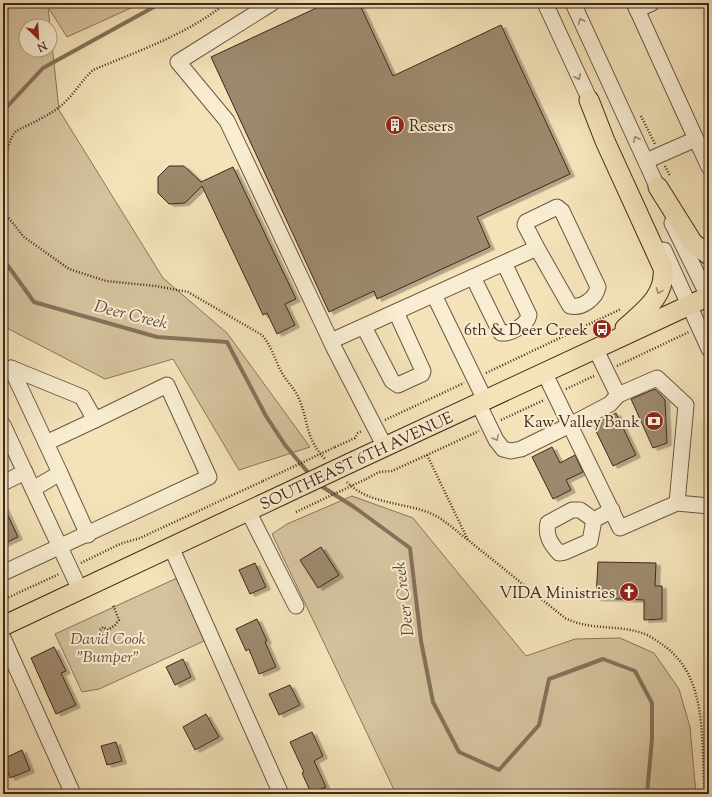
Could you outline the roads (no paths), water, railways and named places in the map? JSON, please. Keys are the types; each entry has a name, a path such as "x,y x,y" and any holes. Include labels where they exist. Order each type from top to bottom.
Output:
{"main road":[{"path":"589,100 664,274 659,293 655,301 614,339"},
{"path":"665,184 693,243 709,256"},
{"name":"SOUTHEAST 6TH AVENUE","path":"3,626 280,496 347,470 385,447 614,339 709,297"}],"street":[{"path":"272,3 178,62 227,121 373,426 385,447"},
{"path":"545,3 589,100 611,137 709,349"},
{"path":"573,3 646,162 665,184 674,228 709,297"},
{"path":"652,3 636,6 709,167"},
{"path":"646,162 696,139"},
{"path":"557,207 560,208 598,287 597,294 592,299 574,307 570,306 537,248 525,225 526,222 557,207"},
{"path":"332,341 537,248"},
{"path":"473,277 499,330 501,333 506,333 525,323 529,315 504,263"},
{"path":"434,295 475,378 489,426 503,449 510,451 521,449 610,404 618,395 657,378 686,405 676,503"},
{"path":"364,326 392,381 398,385 422,374 423,371 396,312"},
{"path":"595,348 618,395"},
{"path":"7,369 82,397 95,420"},
{"path":"7,369 46,443 88,535"},
{"path":"544,372 620,528 676,503 709,506"},
{"path":"3,574 209,477 167,386 46,443"},
{"path":"3,425 80,590"},
{"path":"3,483 25,472"},
{"path":"33,489 60,473"},
{"path":"594,520 612,510"},
{"path":"248,511 296,606"},
{"path":"171,547 281,794"},
{"path":"3,638 73,794"}],"waterway":[{"name":"Deer Creek","path":"3,111 43,68 161,3"},
{"name":"Deer Creek","path":"3,259 34,302 157,337 227,342 266,416 285,445 311,476"},
{"name":"Deer Creek","path":"318,484 354,507 410,548 421,641 433,702 459,752 499,770 539,725 549,679 603,659 635,671 652,703 652,739 647,794"}],"place":[{"name":"Resers","path":"395,125"},
{"name":"6th & Deer Creek","path":"602,329"},
{"name":"Kaw Valley Bank","path":"654,421"},
{"name":"VIDA Ministries","path":"629,592"}],"park label":[{"name":"David Cook \"Bumper\"","path":"108,647"}]}
